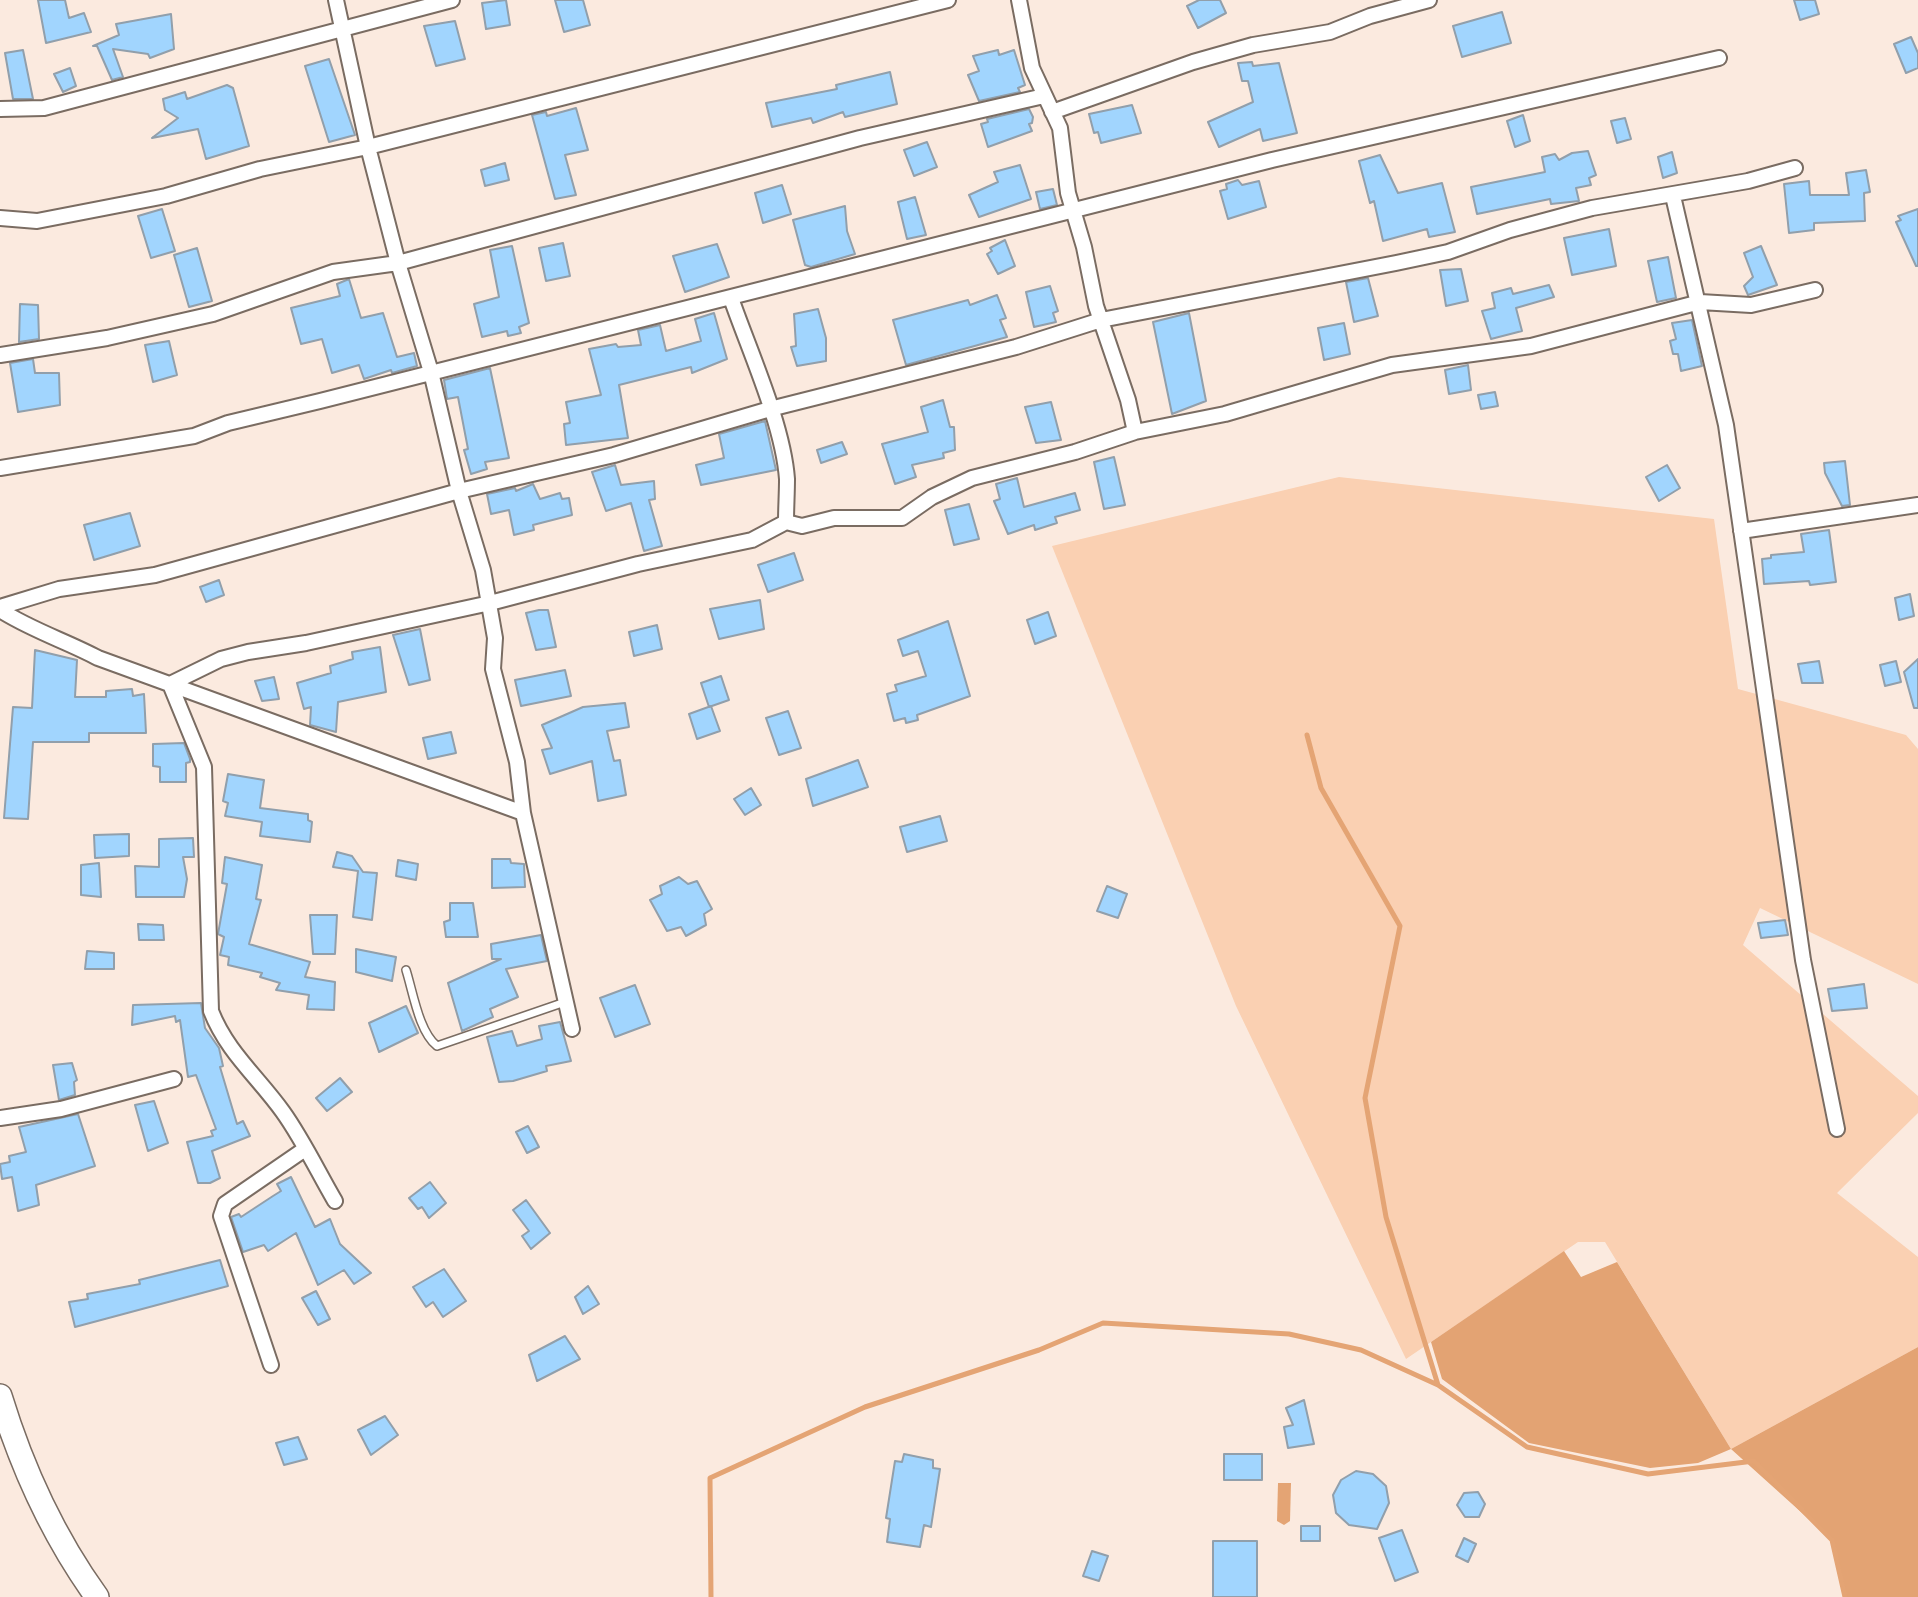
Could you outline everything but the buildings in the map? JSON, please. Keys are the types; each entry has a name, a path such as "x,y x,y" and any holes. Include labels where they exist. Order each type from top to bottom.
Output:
{"highway":[{"path":"0,1396 25,1469 49,1521 97,1597"}],"street":[{"path":"336,0 368,147 398,263 431,372 459,491 474,532 495,638 493,668 517,762 523,813 572,1029"},
{"path":"0,109 44,108 452,0"},
{"path":"0,218 37,221 166,196 260,169 368,147 948,0"},
{"path":"1019,0 1032,68 1063,142 1072,211 1135,432"},
{"path":"1052,112 1193,62 1253,45 1330,32 1370,16 1429,0"},
{"path":"0,468 194,436 278,409 731,298 1272,160 1719,58"},
{"path":"0,355 147,329 213,314 333,272 398,263 851,140 1044,96"},
{"path":"0,609 59,589 155,575 459,491 614,455 770,409 1016,347 1101,320 1448,252 1510,230 1592,208 1673,196 1748,181 1795,168"},
{"path":"1673,196 1700,302 1726,425 1803,960 1837,1129"},
{"path":"170,684 221,659 490,603 638,564 752,540 786,522 802,526 834,518 902,518 932,497 972,478 1075,452 1135,432 1225,414 1392,365 1531,346 1700,302 1751,305 1815,290"},
{"path":"731,298 770,409 787,478 786,522"},
{"path":"1741,531 1918,505"},
{"path":"0,609 27,627 170,684 523,813"},
{"path":"170,684 204,767 211,1011 229,1047 285,1115 335,1201"},
{"path":"0,1118 61,1109 174,1079"},
{"path":"271,1365 221,1216 225,1204 305,1149"}],"lane":[{"path":"406,970 430,1041 437,1046 566,1002"}],"shaded area":[{"path":"1339,477 1714,519 1738,689 1906,735 1918,749 1918,984 1760,908 1743,945 1918,1096 1918,1113 1837,1193 1918,1257 1918,1347 1731,1449 1605,1242 1578,1242 1406,1359 1236,1006 1052,546"},
{"path":"1564,1251 1581,1277 1617,1262 1731,1449 1698,1463 1650,1468 1529,1443 1442,1379 1431,1342"},
{"path":"1918,1347 1918,1597 1845,1597 1832,1540 1731,1449"},
{"path":"1278,1483 1291,1483 1290,1521 1284,1525 1277,1521"}],"waterway":[{"path":"711,1597 710,1478 865,1407 1039,1350 1103,1323 1289,1334 1361,1350 1438,1385 1386,1217 1365,1098 1400,926 1321,788 1307,735"},
{"path":"1438,1385 1527,1447 1648,1474 1754,1461 1832,1540 1845,1597"}]}
